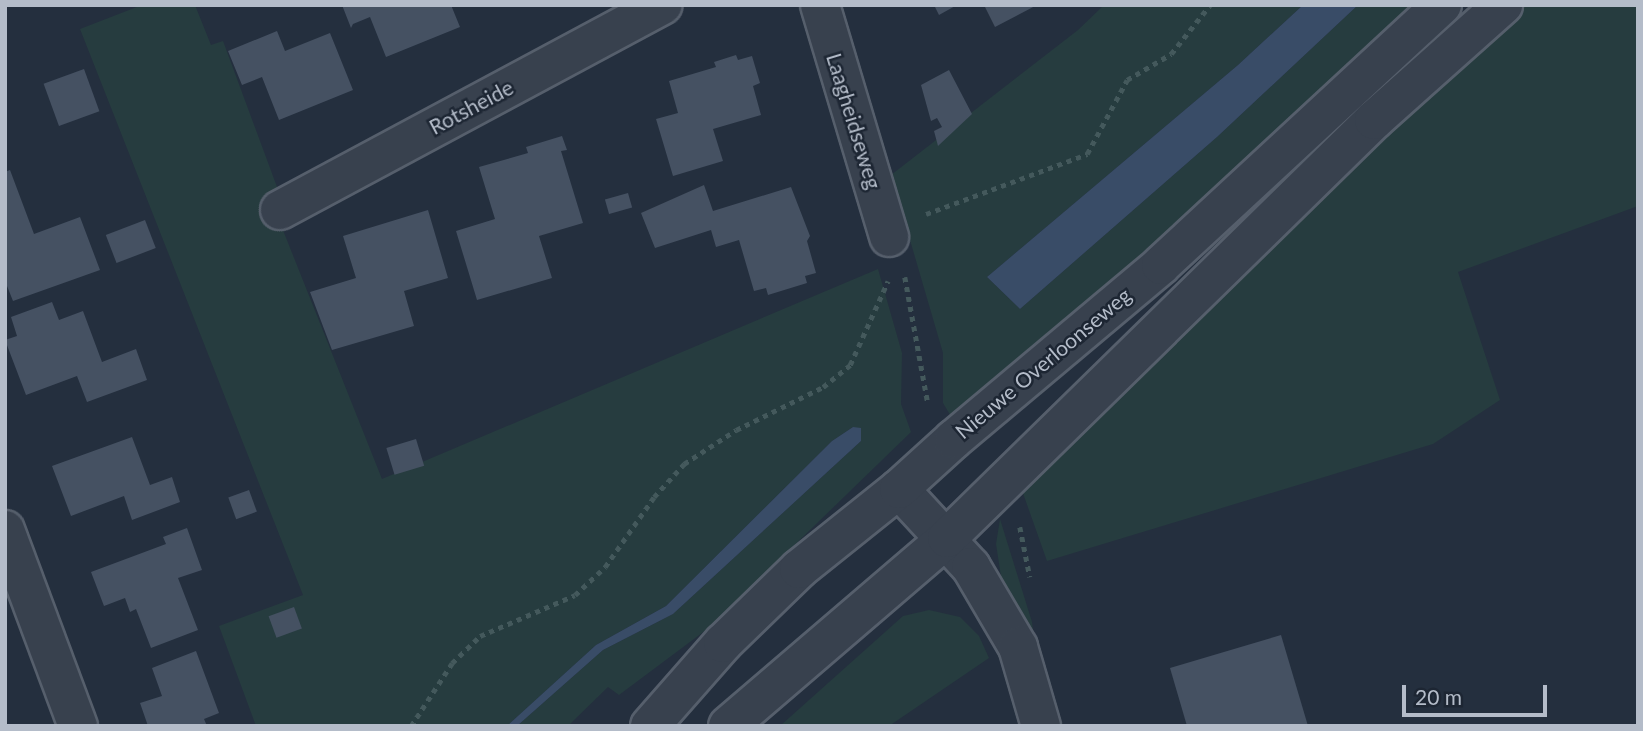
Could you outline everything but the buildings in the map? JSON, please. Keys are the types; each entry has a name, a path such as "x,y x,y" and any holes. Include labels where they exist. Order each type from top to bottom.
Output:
{"street":[{"name":"Rotsheide","path":"280,210 663,5"},
{"name":"Laagheidseweg","path":"820,5 896,253"},
{"name":"Nieuwe Overloonseweg","path":"650,726 723,643 799,569 900,489 954,439 1161,265 1442,5"},
{"path":"729,726 947,538 1374,120 1503,5"},
{"path":"900,489 971,567 1018,647 1041,726"},
{"path":"5,530 78,726"}],"path":[{"path":"954,439 928,405 912,301 896,253 908,218 934,213 1087,154 1127,80 1171,54 1210,5"},
{"path":"411,726 452,663 480,636 575,595 605,567 654,498 684,464 736,430 823,387 850,365 878,297 889,278"}],"green space":[{"path":"142,5 195,5 211,45 223,41 280,195 271,200 382,479 878,269 902,353 901,404 911,432 710,627 619,695 608,687 568,726 517,726 603,650 673,614 861,441 853,427 832,441 666,606 596,645 507,726 256,726 219,626 303,595 80,29"},
{"path":"1104,5 1303,5 1238,65 987,277 1020,309 1217,137 1358,5 1417,5 1154,249 952,418 943,403 943,353 891,175 1078,30"},
{"path":"1525,5 1638,5 1638,206 1458,272 1500,400 1433,444 1047,561 1019,482 1356,161"},
{"path":"1000,519 1032,622 1034,638 1002,583 996,544"},
{"path":"929,610 960,617 979,636 989,658 889,726 780,726 903,616"}],"water":[{"path":"1303,5 1358,5 1217,137 1020,309 987,277 1238,65"},
{"path":"853,427 861,428 861,441 673,614 603,650 517,726 507,726 596,645 666,606 832,441"}]}
